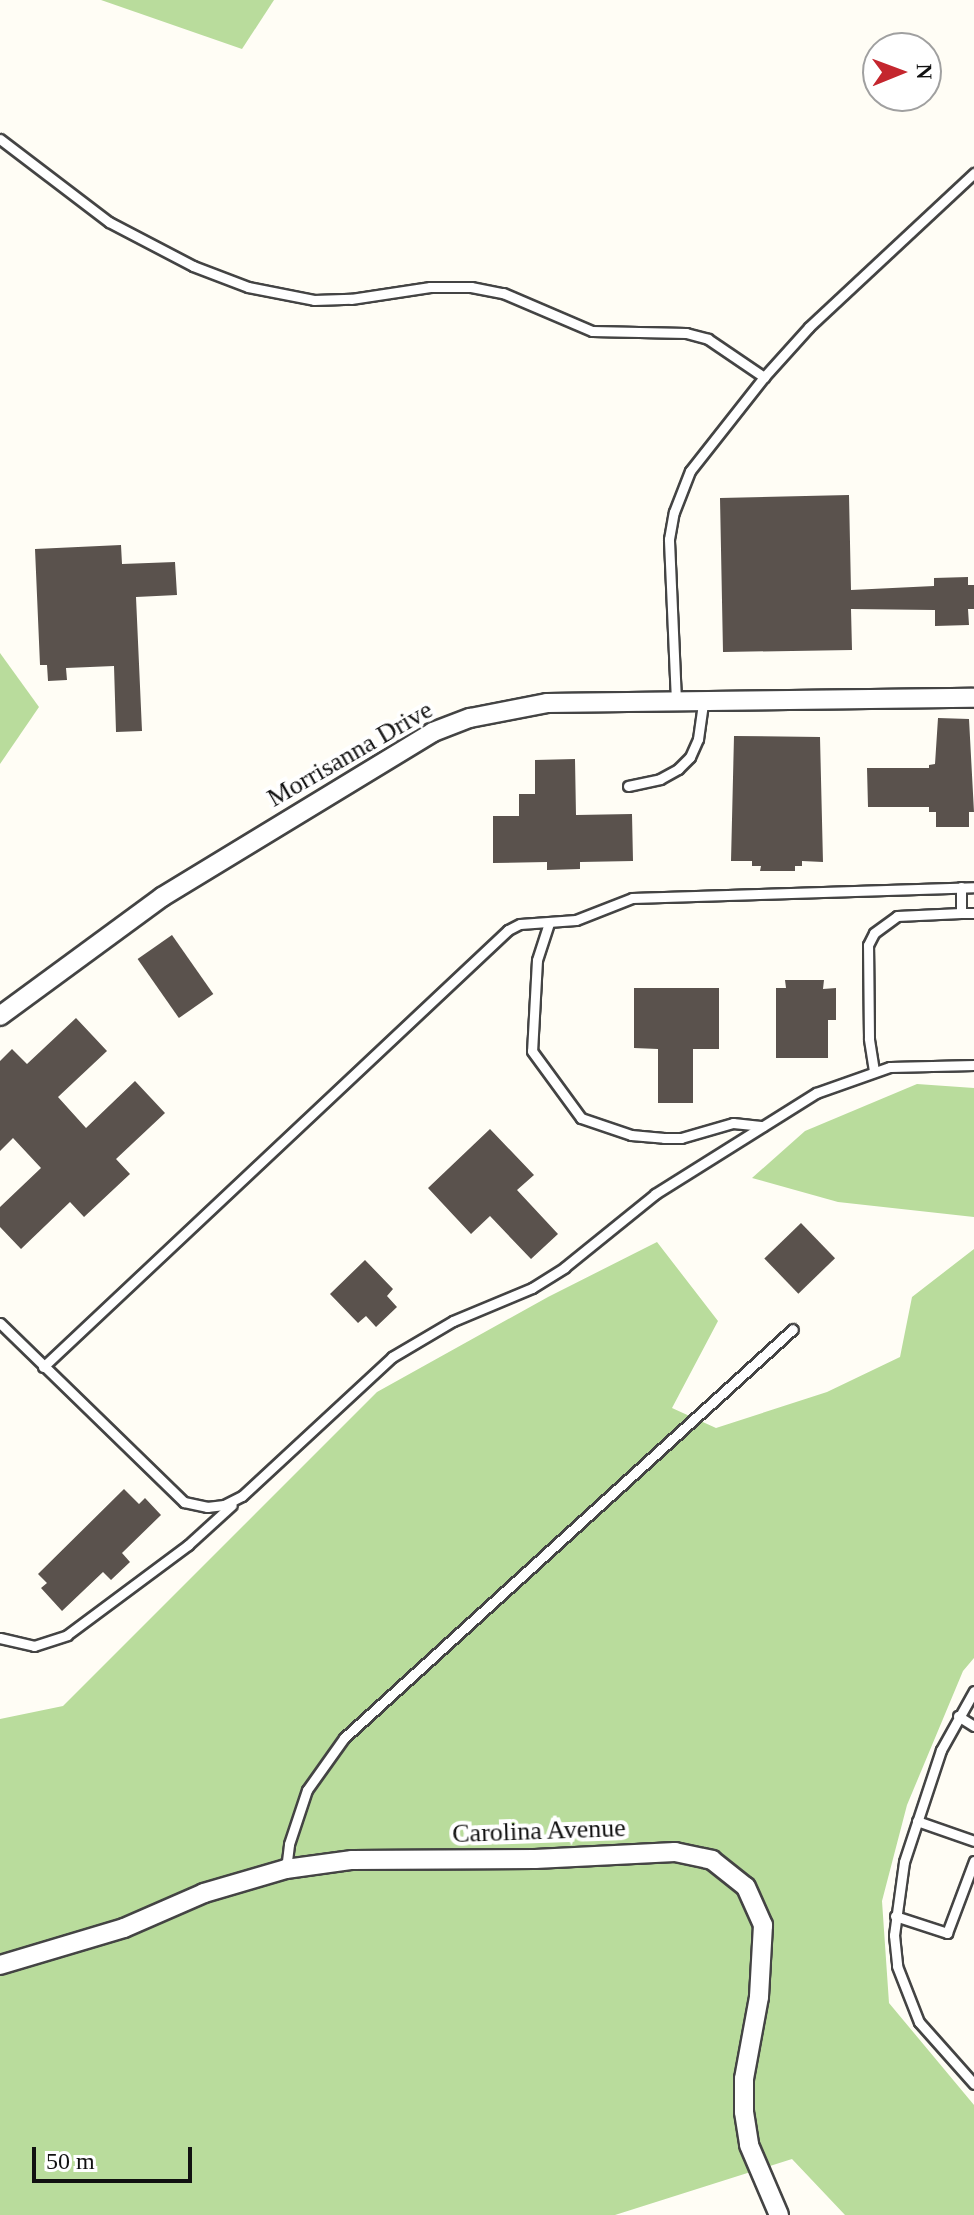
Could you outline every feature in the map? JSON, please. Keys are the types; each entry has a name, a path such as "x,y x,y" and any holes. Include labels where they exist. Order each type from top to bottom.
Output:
{"street":[{"name":"Morrisanna Drive","path":"0,1016 162,897 433,732 508,708 547,703 974,698"},
{"name":"Carolina Avenue","path":"0,1965 124,1928 216,1889 286,1869 352,1860 535,1859 675,1852 712,1860 731,1871 757,1905 763,1925 759,1997 744,2079 744,2112 749,2145 779,2215"}],"lane":[{"path":"0,139 130,234 193,266 248,287 314,300 351,299 430,287 471,287 523,300 592,331 686,333 708,339 764,377"},
{"path":"676,701 669,539 674,512 690,471 764,377 809,327 974,173"},
{"path":"628,786 660,779 678,769 690,757 698,739 703,702"},
{"path":"961,887 961,913"},
{"path":"43,1367 508,930 520,924 576,920 632,898 974,887"},
{"path":"874,1071 865,959 874,933 897,916 974,913"},
{"path":"549,923 537,960 532,1051 581,1118 631,1135 664,1138 681,1138 733,1123 764,1126"},
{"path":"0,1638 34,1646 67,1635 188,1545 392,1357 453,1321 532,1288 565,1267 655,1194 816,1093 874,1071 974,1065"},
{"path":"0,1323 184,1502 207,1507 224,1505 242,1496"},
{"path":"286,1869 289,1844 307,1790 344,1738 793,1329"},
{"path":"974,1691 941,1750 904,1862 895,1916 897,1966 905,1995 932,2041 974,2084"},
{"path":"958,1716 974,1726"},
{"path":"917,1821 974,1841"},
{"path":"895,1916 947,1933 974,1861"}],"green space":[{"path":"101,0 274,0 242,49"},
{"path":"0,653 39,707 0,764"},
{"path":"917,1084 974,1088 974,1217 838,1202 752,1178 805,1131"},
{"path":"657,1242 718,1321 672,1408 716,1428 827,1392 900,1357 912,1297 974,1249 974,1658 963,1671 907,1805 882,1901 889,2003 974,2105 974,2215 845,2215 792,2159 615,2215 0,2215 0,1719 63,1706 377,1392 548,1297"}],"building":[{"path":"849,495 851,590 934,586 934,578 968,577 968,585 974,585 974,609 968,609 969,625 935,626 935,610 851,609 852,650 723,652 720,498"},
{"path":"121,545 122,564 175,562 177,595 136,597 142,731 116,732 114,666 66,668 67,680 48,681 47,665 40,665 35,549"},
{"path":"938,718 969,719 974,812 969,812 969,827 936,827 936,812 929,812 929,807 868,807 867,768 929,768 929,765 935,764"},
{"path":"734,736 820,737 823,862 802,861 802,866 795,866 795,871 760,871 761,866 752,866 752,861 731,861"},
{"path":"575,759 576,815 632,814 633,861 580,862 580,869 547,870 547,862 493,863 493,816 519,816 519,794 535,794 535,760"},
{"path":"172,935 213,994 179,1018 138,959"},
{"path":"785,980 824,980 823,989 836,988 836,1020 828,1020 828,1058 776,1058 776,988 786,988"},
{"path":"634,988 719,988 719,1049 693,1049 693,1103 658,1103 658,1049 634,1048"},
{"path":"76,1018 107,1051 58,1097 86,1128 135,1081 165,1113 116,1159 130,1174 84,1217 70,1202 21,1249 0,1227 0,1207 41,1168 13,1138 0,1151 0,1061 12,1049 27,1064"},
{"path":"490,1129 534,1175 517,1190 558,1234 531,1259 490,1216 471,1234 428,1188"},
{"path":"801,1223 835,1258 798,1294 764,1258"},
{"path":"365,1260 393,1289 387,1296 397,1307 376,1327 366,1316 358,1323 330,1294"},
{"path":"124,1489 139,1504 145,1498 161,1515 122,1553 130,1562 111,1580 103,1572 62,1611 41,1588 47,1583 38,1574"}]}
